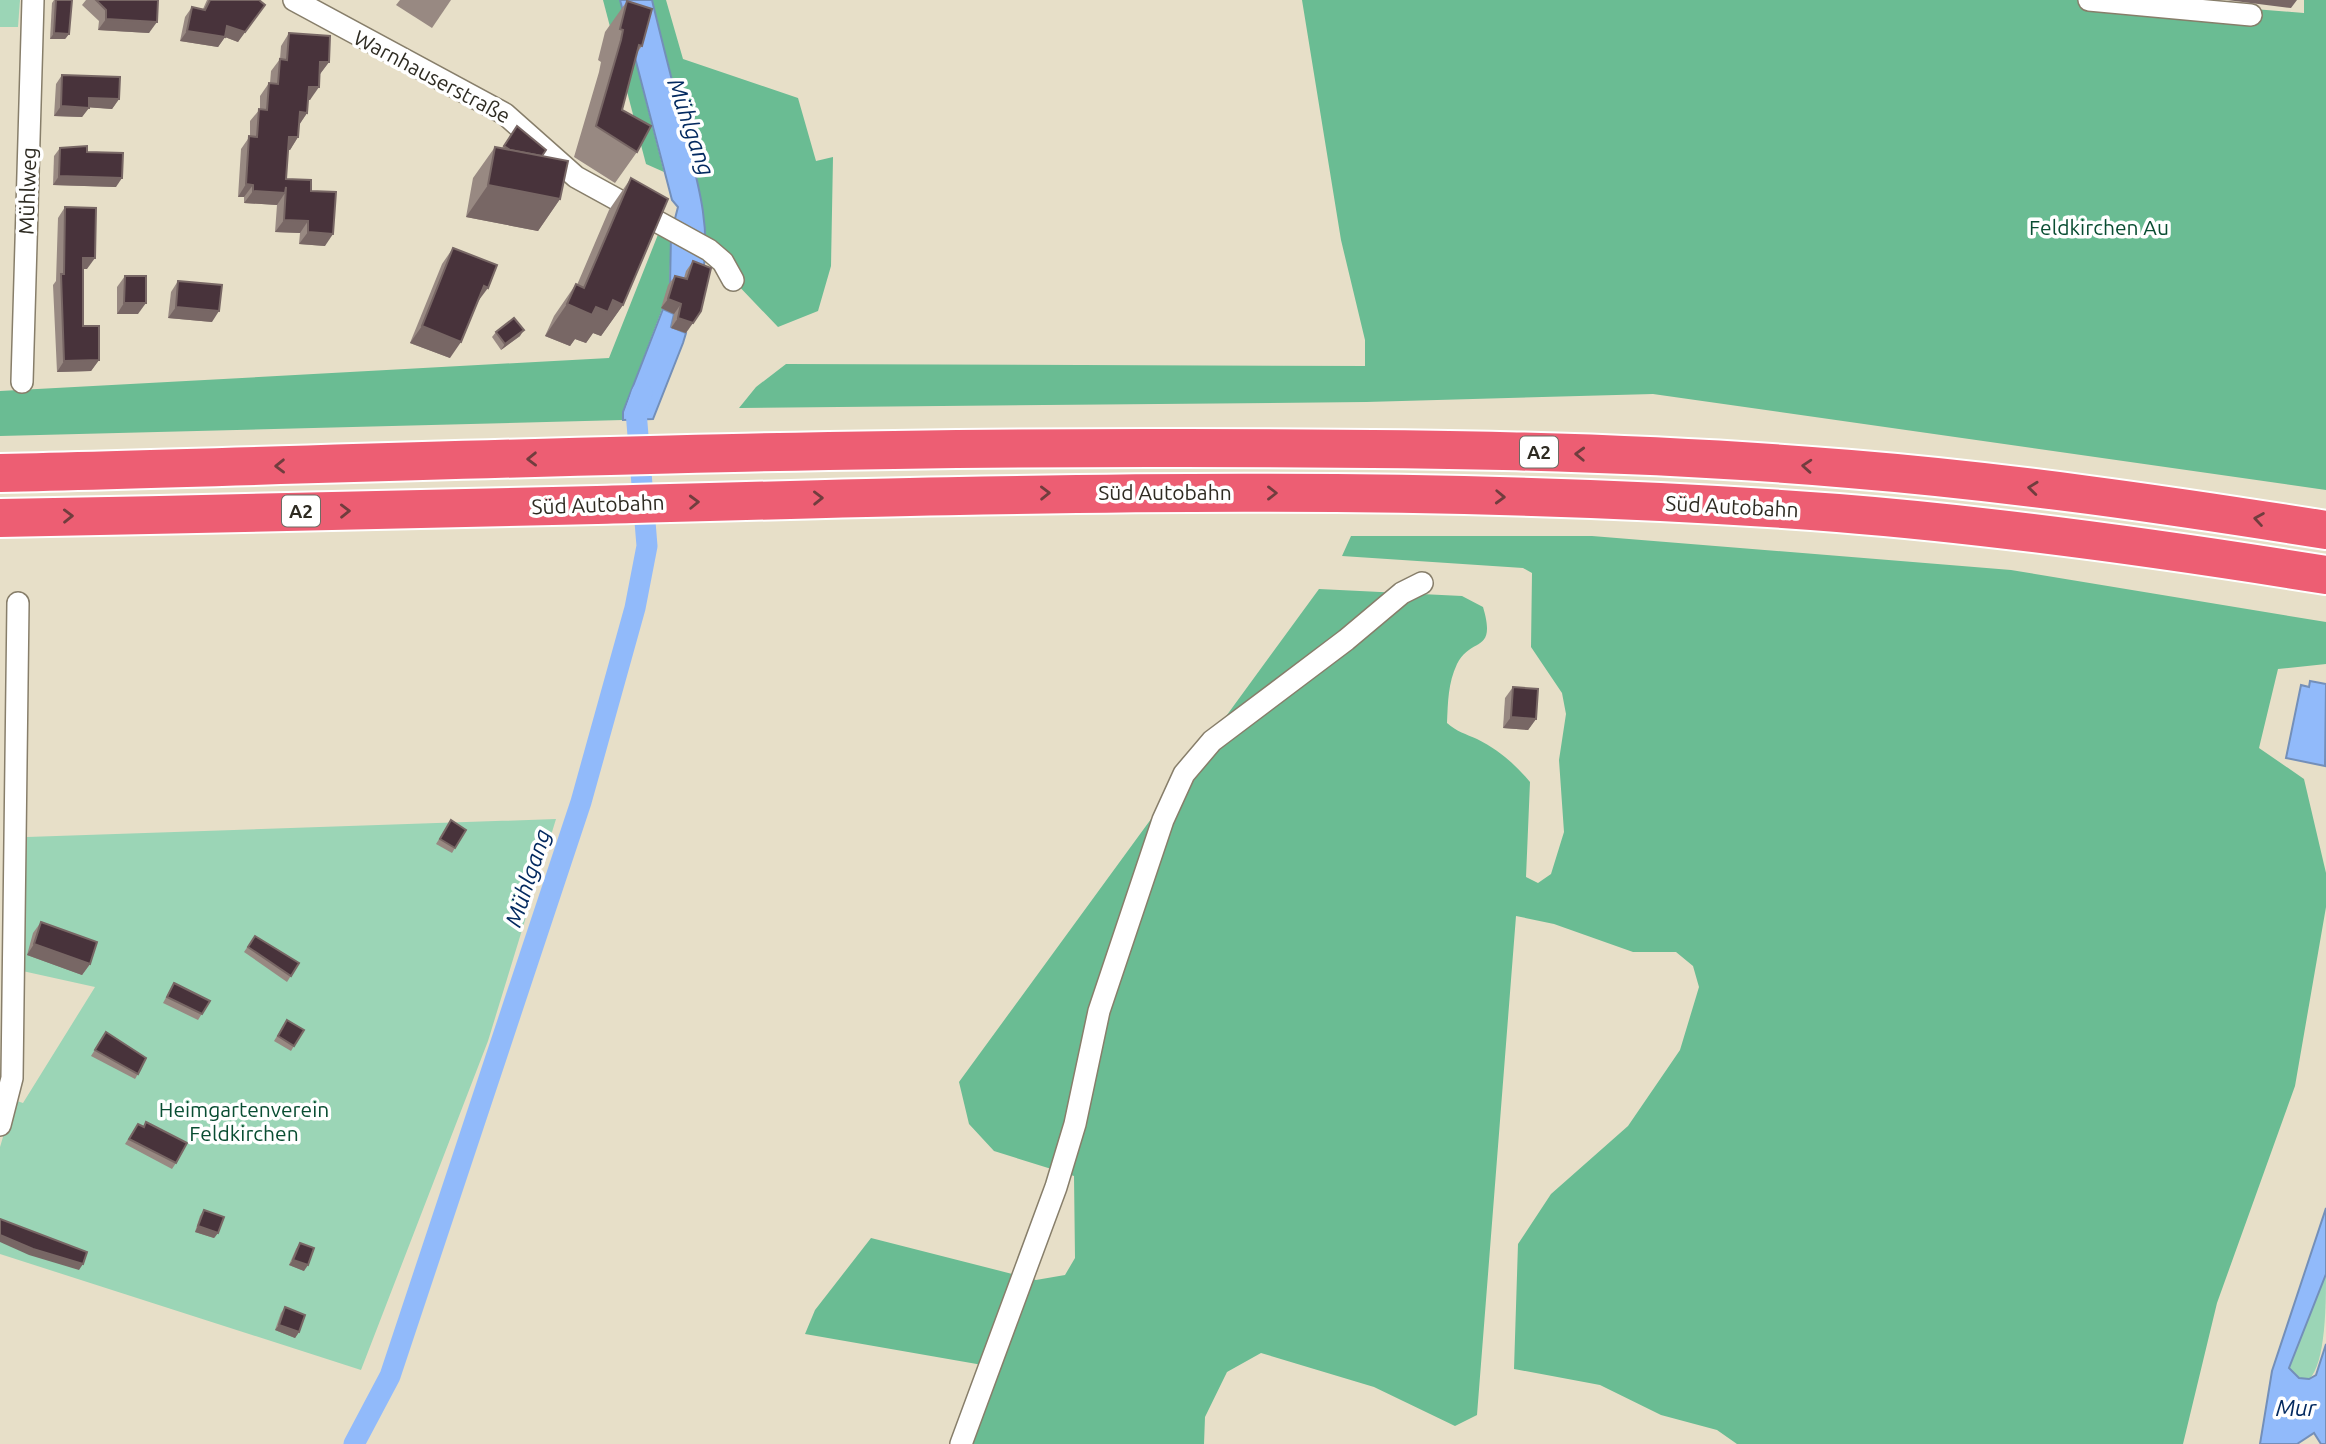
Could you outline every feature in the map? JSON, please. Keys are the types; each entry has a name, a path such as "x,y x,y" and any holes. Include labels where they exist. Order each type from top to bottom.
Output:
{"highway":[{"name":"A2","path":"0,473 747,452 1402,448 1625,455 1850,469 2119,497 2326,530"},
{"name":"Süd Autobahn","path":"0,518 601,505 749,499 1124,493 1393,494 1616,500 1840,513 2110,540 2326,575"}],"street":[{"name":"Mühlweg","path":"22,382 33,0"},
{"name":"Warnhauserstraße","path":"293,0 505,114 576,177 709,250 723,262 733,280"},
{"path":"2089,0 2251,15"},
{"path":"961,1444 1056,1187 1075,1124 1099,1011 1119,946 1163,820 1184,774 1212,741 1346,640 1402,593 1422,583"},
{"path":"0,1125 12,1078 18,603"}],"green space":[{"path":"0,0 20,0 18,27 0,27"},
{"path":"603,0 620,0 664,172 646,164"},
{"path":"652,0 666,0 683,59 798,98 816,161 833,157 831,266 818,311 778,327 733,280 704,243 693,166"},
{"name":"Feldkirchen Au","path":"1302,0 2142,0 2304,13 2304,0 2326,0 2326,490 1653,394 1366,402 739,408 756,387 786,364 1365,366 1365,340 1341,240"},
{"path":"659,232 671,234 669,291 623,412 623,420 0,436 0,391 609,358"},
{"path":"1351,536 1592,536 2011,570 2326,622 2326,664 2278,669 2259,748 2304,779 2326,873 2326,907 2295,1086 2217,1303 2183,1444 1737,1444 1717,1430 1661,1415 1600,1385 1514,1369 1518,1244 1551,1194 1628,1126 1680,1050 1699,987 1693,966 1676,952 1633,952 1554,924 1516,916 1477,1415 1455,1426 1374,1387 1261,1353 1227,1372 1205,1417 1204,1444 969,1444 994,1367 805,1334 815,1310 871,1238 1036,1280 1065,1275 1075,1258 1074,1176 994,1151 969,1124 959,1082 1319,589 1462,596 1483,607 1487,632 1485,638 1463,655 1457,664 1450,685 1447,723 1499,753 1530,782 1526,877 1538,883 1551,874 1564,832 1559,760 1566,714 1562,693 1531,647 1532,573 1523,568 1342,556"},
{"name":"Heimgartenverein Feldkirchen","path":"556,819 488,1041 361,1370 0,1254 0,1147 14,1100 23,1103 95,987 18,970 27,837"},
{"path":"2326,1274 2324,1331 2319,1360 2309,1379 2299,1378 2289,1369"}],"water":[{"name":"Mühlgang","path":"620,0 652,0 701,200 705,239 702,277 680,289 670,286 671,234 678,207 672,200"},
{"path":"663,309 674,314 671,327 686,333 683,343 653,419 623,420 623,412"},
{"path":"2310,681 2326,684 2325,766 2286,758 2301,685 2309,687"},
{"name":"Mur","path":"2326,1208 2326,1274 2289,1368 2299,1378 2309,1379 2316,1375 2326,1344 2326,1444 2321,1444 2314,1433 2297,1444 2260,1444 2272,1371"}],"building":[{"path":"56,0 72,0 69,34 54,33"},
{"path":"96,0 158,0 157,22 106,19 106,10"},
{"path":"210,0 259,0 265,5 245,32 227,26 225,37 187,31 192,7 205,10"},
{"path":"627,1 652,9 642,46 639,45 622,110 651,126 637,152 596,126 621,40 623,30 620,29"},
{"path":"289,33 330,36 329,62 320,62 319,87 309,87 307,113 300,112 298,137 289,137 286,179 311,180 311,191 336,192 333,234 308,232 308,221 284,220 286,187 285,193 253,191 253,185 246,184 249,136 257,137 259,109 267,110 269,83 278,84 280,59 287,60"},
{"path":"62,75 120,77 119,99 89,98 89,108 61,106"},
{"path":"517,126 546,150 542,156 510,150 504,146"},
{"path":"87,146 87,152 123,153 122,178 59,176 60,148"},
{"path":"495,147 568,161 560,199 488,185"},
{"path":"631,178 668,199 623,305 613,300 608,312 596,307 592,315 567,304 576,284 584,288"},
{"path":"65,207 96,208 95,258 83,258 83,326 99,326 99,360 64,361 61,274 64,274"},
{"path":"453,248 497,265 488,288 484,286 461,342 422,326"},
{"path":"693,261 711,268 701,311 693,323 678,318 681,304 668,299 675,276 687,279"},
{"path":"125,276 146,276 146,303 124,303"},
{"path":"178,281 222,285 219,311 176,307"},
{"path":"514,318 524,330 505,344 496,332"},
{"path":"1513,687 1538,689 1536,719 1511,717"},
{"path":"451,820 466,830 455,848 440,839"},
{"path":"41,922 97,942 90,964 34,944"},
{"path":"255,936 299,963 291,976 248,947"},
{"path":"174,983 210,1001 202,1014 167,997"},
{"path":"287,1020 304,1030 294,1046 278,1036"},
{"path":"106,1032 146,1058 138,1074 95,1050"},
{"path":"146,1122 187,1143 176,1163 129,1139 138,1124 144,1127"},
{"path":"204,1210 224,1217 218,1233 198,1226"},
{"path":"0,1219 87,1252 83,1264 33,1249 0,1235"},
{"path":"300,1243 314,1248 308,1265 293,1260"},
{"path":"285,1307 305,1315 299,1332 279,1325"}],"waterway":[{"name":"Mühlgang","path":"354,1444 390,1376 581,802 635,608 647,546 636,411 642,393"}]}
